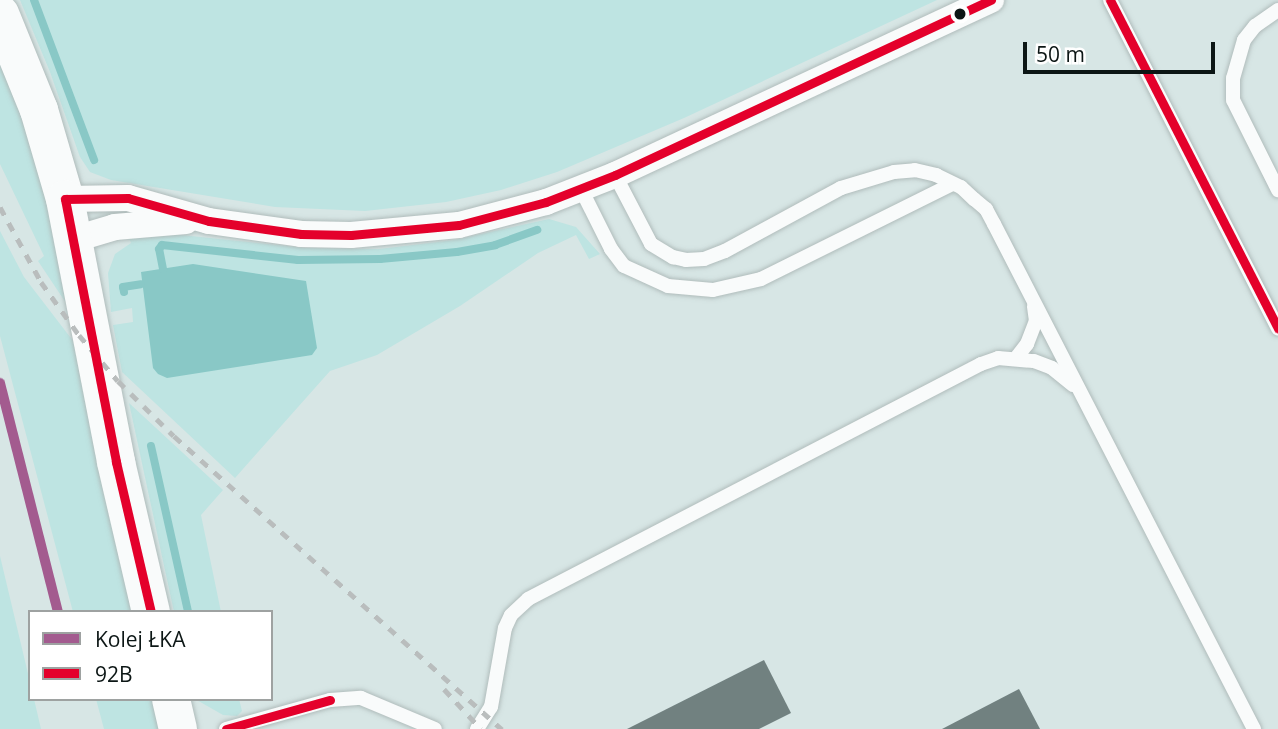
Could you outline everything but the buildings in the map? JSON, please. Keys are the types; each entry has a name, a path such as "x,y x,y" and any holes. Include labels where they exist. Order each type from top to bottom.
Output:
{"street":[{"path":"65,200 128,198 209,221 301,234 412,232 509,213 615,175 991,0"},
{"path":"0,14 39,110 75,239 116,462 151,610"},
{"path":"75,239 141,223 209,221"},
{"path":"171,701 178,729"}],"lane":[{"path":"1110,0 1278,328"},
{"path":"1278,10 1255,26 1244,40 1233,78 1233,100 1278,190"},
{"path":"615,175 651,244 673,257 686,260 704,259 725,251 819,199 869,178 915,170 936,175 986,209 1254,729"},
{"path":"581,189 611,248 624,266 668,286 713,290 761,279 952,184"},
{"path":"1016,358 1027,344 1036,321 1034,302"},
{"path":"477,729 491,707 505,628 511,615 528,599 981,363 998,358 1016,358 1052,368 1081,394"},
{"path":"226,729 330,700 361,698 435,729"}],"shaded area":[{"path":"20,0 937,0 684,118 557,172 501,190 446,202 365,211 275,207 111,180 90,172 80,157 50,72"},
{"path":"0,56 39,161 72,312 38,261 44,256 0,164"},
{"path":"549,219 576,227 600,254 589,259 576,235 538,253 460,306 377,355 330,371 235,478 122,372 113,325 133,322 132,308 111,312 108,273 115,254 131,243 128,236 152,232 306,248 379,249 454,240"},
{"path":"0,231 24,277 80,350 135,610 72,610 0,336"},
{"path":"193,264 306,281 317,348 312,355 167,378 158,374 153,368 141,272"},
{"path":"129,403 223,490 201,515 221,610 174,610"},
{"path":"0,556 28,674 28,701 34,701 41,729 0,729"},
{"path":"97,701 155,701 162,729 104,729"},
{"path":"198,701 240,701 242,711 237,716 223,715"}],"waterway":[{"path":"34,0 94,160"},
{"path":"163,269 159,249 162,245 298,260 380,259 457,252 495,245 537,230"},
{"path":"124,292 123,287 141,284"},
{"path":"151,446 188,610"}],"railway":[{"path":"0,207 41,282 79,335 118,381 174,436 502,729"},
{"path":"444,689 481,729"}],"rail line":[{"name":"ŁKA","path":"0,383 57,610"}],"transit line":[{"name":"92B","path":"65,199 128,198 209,221 301,234 351,235 459,225 546,202 615,175 991,0"},
{"name":"92B","path":"1110,0 1278,328"},
{"name":"92B","path":"65,199 116,462 151,610"},
{"name":"92B","path":"226,729 330,700"}]}
